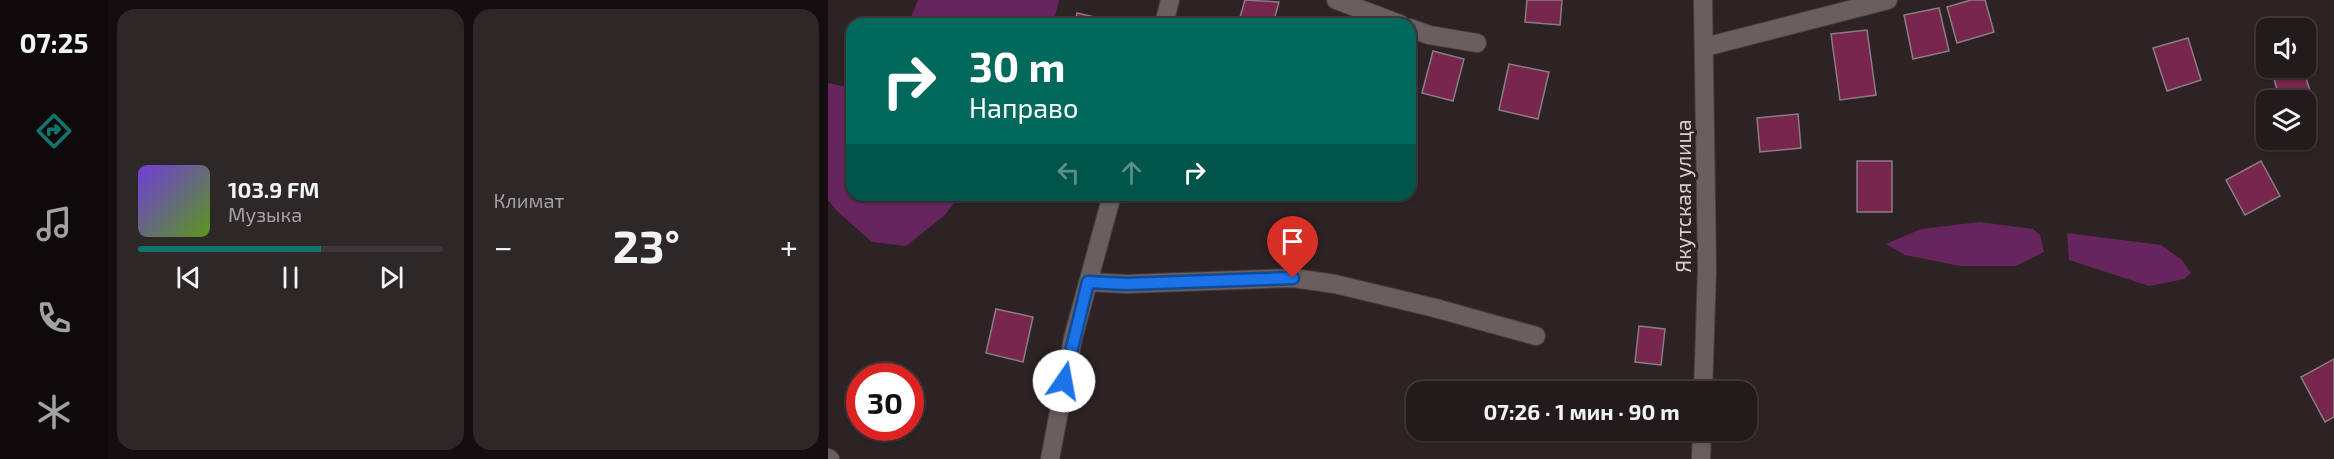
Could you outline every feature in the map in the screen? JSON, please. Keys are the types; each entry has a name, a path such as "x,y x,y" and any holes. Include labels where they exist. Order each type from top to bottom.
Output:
{"street":[{"path":"1166,18 1170,0"},
{"path":"1336,0 1384,18"},
{"name":"Якутская улица","path":"1703,0 1707,268 1703,381"},
{"path":"1705,47 1888,0"},
{"path":"1416,30 1428,35 1477,43"},
{"path":"1050,459 1062,392 1110,201"},
{"path":"1088,282 1126,284 1293,278 1335,284 1435,308 1536,336"},
{"path":"1701,459 1702,441"}],"shaded area":[{"path":"918,0 1059,0 1054,18 910,18"},
{"path":"828,83 846,87 846,201 955,201 946,214 906,246 872,242 828,200"},
{"path":"1980,222 2033,229 2040,235 2044,252 2016,266 1960,266 1905,255 1886,244 1921,229"},
{"path":"2067,233 2161,245 2182,260 2191,273 2184,279 2149,286 2069,260"}],"building":[{"path":"1245,0 1279,2 1275,18 1240,18"},
{"path":"1527,0 1562,0 1560,25 1525,22"},
{"path":"1971,0 1985,0 1994,32 1957,43 1947,7"},
{"path":"1939,8 1949,51 1913,59 1904,15"},
{"path":"1077,13 1099,18 1076,18"},
{"path":"1867,30 1876,95 1840,100 1831,34"},
{"path":"2188,38 2201,80 2167,91 2153,48"},
{"path":"1433,51 1464,59 1453,101 1422,93"},
{"path":"1509,64 1549,72 1538,119 1499,110"},
{"path":"2274,78 2306,78 2310,90 2277,90"},
{"path":"1798,114 1801,148 1760,152 1757,118"},
{"path":"1857,161 1892,161 1892,212 1857,212"},
{"path":"2261,161 2280,196 2245,215 2226,180"},
{"path":"996,309 1033,317 1023,362 986,353"},
{"path":"1639,326 1665,329 1661,365 1635,362"},
{"path":"2334,359 2334,417 2325,422 2301,377"}],"route":[{"path":"1064,381 1088,282 1126,284 1293,278"}]}
